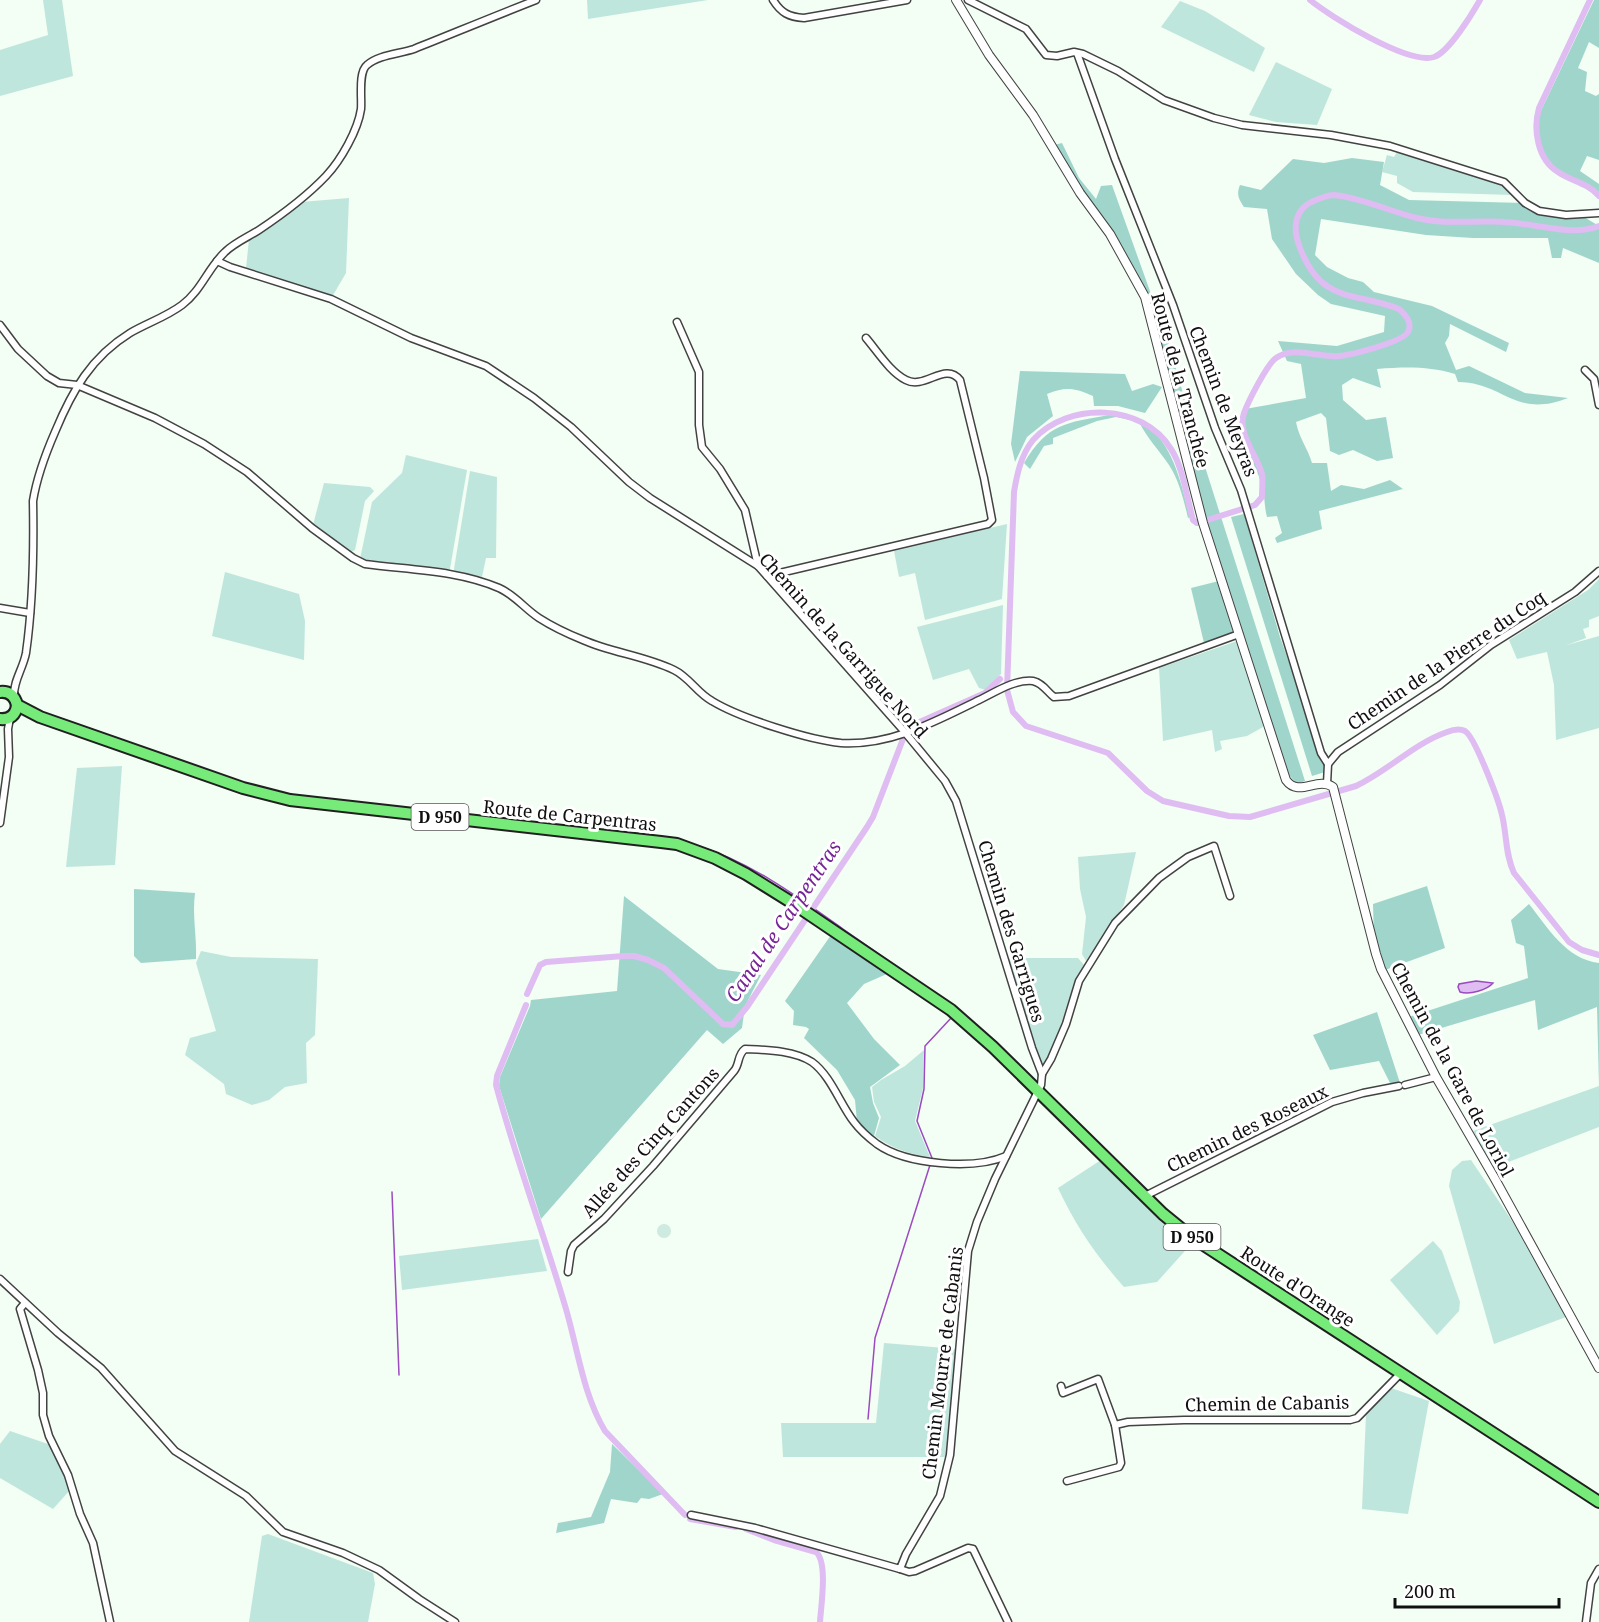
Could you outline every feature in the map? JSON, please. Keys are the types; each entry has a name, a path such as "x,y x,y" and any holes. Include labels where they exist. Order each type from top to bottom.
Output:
{"main road":[{"name":"D 950","path":"2,692 9,712"},
{"name":"Route de Carpentras","path":"9,712 40,717 243,788 290,800 677,844 715,858 753,879 896,972"},
{"name":"Route d'Orange","path":"896,972 972,1027 1163,1214 1190,1236 1599,1502"}],"street":[{"path":"0,823 9,757 9,712 15,683 26,656 30,613 33,501 46,454 77,385 100,358 123,339 169,314 184,303 196,292 225,251 300,200 330,172 358,126 362,71 366,66 372,61 412,50 536,0"},
{"path":"773,0 777,8 787,16 804,18 907,0"},
{"name":"Route de la Tranchée","path":"956,0 989,55 1033,115 1080,193 1110,234 1145,297 1202,520 1239,635"},
{"path":"968,0 1026,29 1046,55 1077,53 1118,71 1164,100 1214,118 1242,125 1331,135 1390,146 1504,182 1525,202 1539,211 1566,214 1599,213"},
{"name":"Chemin de Meyras","path":"1077,53 1115,159 1144,229 1215,428 1234,470 1321,753 1328,764"},
{"name":"Chemin de la Garrigue Nord","path":"218,261 230,267 332,299 411,339 486,366 534,398 571,427 629,482 650,498 758,566 945,781"},
{"path":"677,322 699,372 699,425 702,447 720,470 745,510 758,566"},
{"path":"0,326 18,349 47,376 59,382 77,385 155,418 204,444 247,472 312,528 353,558 365,564 450,574 497,587 555,628 599,647 681,673 699,693 712,701 734,712 775,726 841,743 906,734 1007,686 1036,681 1054,697 1069,696 1239,635 1286,780 1293,787 1304,788 1327,783 1328,764"},
{"path":"767,576 948,534 988,524 992,520 960,380 952,373 946,372 919,381 906,380 889,365 866,338"},
{"path":"1585,370 1594,379 1599,405"},
{"name":"Chemin de la Pierre du Coq","path":"1328,764 1338,752 1440,685 1516,629 1575,592 1599,571"},
{"path":"0,608 30,613"},
{"path":"2,692 15,683"},
{"name":"Chemin des Garrigues","path":"945,781 959,809 1042,1074"},
{"name":"Chemin de la Gare de Loriol","path":"1327,783 1335,793 1381,969 1436,1077 1599,1368"},
{"path":"1039,1092 1042,1074 1052,1059 1066,1024 1078,981 1116,923 1159,878 1188,857 1214,846 1230,896"},
{"name":"Allée des Cinq Cantons","path":"568,1272 574,1245 604,1219 653,1166 738,1066 739,1056 745,1049 788,1053 813,1063 856,1124 878,1144 892,1150 925,1161 976,1164 996,1161 1007,1156"},
{"name":"Chemin des Roseaux","path":"1145,1196 1332,1102 1436,1077"},
{"name":"Chemin Mourre de Cabanis","path":"897,1569 942,1490 950,1455 968,1251 994,1179 1039,1092"},
{"path":"0,1279 101,1368 175,1451 246,1496 283,1532 343,1553 379,1570 455,1622"},
{"path":"25,1303 20,1309 43,1393 43,1415 93,1543 110,1622"},
{"name":"Chemin de Cabanis","path":"1115,1425 1128,1422 1184,1420 1350,1420 1357,1418 1401,1373"},
{"path":"1061,1386 1063,1393 1098,1379 1115,1425 1121,1463 1119,1467 1067,1481"},
{"path":"691,1515 755,1528 909,1572 968,1548 973,1549 1008,1622"},
{"path":"1586,1622 1591,1583 1599,1569"}],"shaded area":[{"path":"43,0 62,0 73,76 0,96 0,50 48,35"},
{"path":"587,0 708,0 588,19"},
{"path":"1594,0 1599,0 1599,48 1589,42 1578,68 1587,72 1585,91 1596,96 1599,94 1599,160 1587,156 1580,171 1599,184 1599,194 1563,173 1548,160 1539,140 1537,119"},
{"path":"1180,1 1205,11 1265,48 1254,72 1161,27"},
{"path":"1276,62 1332,89 1317,125 1276,122 1249,115"},
{"path":"1062,143 1079,178 1096,199 1101,186 1112,185 1170,347 1193,429 1305,781 1297,784 1289,775 1205,517 1153,317 1054,145"},
{"path":"1397,152 1499,180 1514,195 1413,192 1397,183 1397,176 1382,172 1387,155 1394,157"},
{"path":"1352,158 1384,162 1380,185 1409,200 1524,203 1529,208 1584,217 1599,226 1599,263 1563,248 1561,258 1552,258 1548,238 1473,238 1426,235 1321,219 1315,255 1327,267 1348,278 1363,282 1374,292 1432,306 1509,343 1506,352 1450,324 1449,336 1445,343 1456,370 1469,366 1525,393 1568,398 1550,403 1522,402 1487,387 1458,382 1455,374 1426,368 1377,369 1381,388 1353,378 1342,385 1343,400 1366,420 1386,417 1393,458 1377,461 1353,450 1339,455 1330,451 1326,418 1321,413 1296,422 1312,463 1327,463 1331,491 1341,485 1364,489 1390,480 1403,489 1319,511 1322,529 1277,543 1275,538 1282,533 1277,516 1267,517 1262,485 1243,438 1241,428 1245,409 1306,398 1301,364 1287,361 1278,341 1337,346 1384,332 1385,316 1331,304 1318,295 1296,274 1272,239 1267,209 1244,207 1238,192 1240,185 1261,190 1293,159 1324,163"},
{"path":"349,198 346,273 332,297 246,269 249,239 301,202"},
{"path":"1020,371 1125,374 1132,391 1153,384 1162,387 1145,413 1118,406 1094,406 1093,396 1076,390 1065,389 1047,394 1053,416 1027,437 1015,462 1011,444"},
{"path":"1109,415 1132,419 1145,424 1163,443 1175,466 1190,517 1188,518 1173,471 1139,422 1116,417 1097,421 1053,438 1053,444 1044,446 1030,469 1024,463 1050,432 1070,423"},
{"path":"406,455 467,470 450,569 446,571 366,562 360,559 372,502 402,473"},
{"path":"470,471 497,477 496,558 486,558 482,577 455,573 454,569"},
{"path":"324,483 370,487 374,491 365,501 355,550 349,553 313,525"},
{"path":"1244,514 1280,637 1325,764 1325,772 1312,776 1231,517"},
{"path":"1007,524 1002,599 925,620 915,573 899,577 894,551"},
{"path":"225,572 299,594 305,621 304,660 212,636"},
{"path":"1599,579 1599,616 1589,620 1589,627 1583,629 1586,638 1567,645 1599,636 1599,728 1556,740 1554,685 1547,652 1517,659 1509,640 1588,590"},
{"path":"1219,581 1236,632 1204,643 1191,588"},
{"path":"1003,605 1001,674 986,690 979,688 969,669 933,680 917,627"},
{"path":"1237,641 1264,721 1263,727 1247,736 1220,741 1222,749 1215,752 1212,730 1163,741 1159,668"},
{"path":"122,766 115,865 66,867 77,768"},
{"path":"1136,852 1124,905 1086,961 1082,954 1086,917 1080,889 1078,857"},
{"path":"1427,886 1445,948 1385,970 1374,938 1373,904"},
{"path":"134,889 195,893 196,959 141,963 134,956"},
{"path":"624,896 718,969 761,975 745,1006 742,1028 723,1044 707,1030 541,1219 499,1086 500,1077 531,1000 617,991"},
{"path":"1529,904 1567,949 1587,960 1599,963 1599,1085 1597,1007 1538,1030 1535,1000 1418,1035 1409,1017 1528,978 1524,946 1516,943 1511,920"},
{"path":"831,935 889,973 864,984 847,1003 874,1039 900,1065 870,1087 879,1118 874,1136 857,1122 855,1100 837,1070 804,1038 809,1029 793,1025 794,1011 785,1001"},
{"path":"201,951 231,957 318,959 315,1035 306,1043 307,1083 285,1087 269,1100 252,1105 226,1094 224,1084 185,1055 190,1038 216,1031 196,963"},
{"path":"1007,958 1078,958 1084,965 1073,989 1056,1041 1044,1065 1040,1063"},
{"path":"1476,981 1493,983 1478,991 1460,992 1459,984"},
{"path":"1377,1012 1400,1083 1391,1085 1379,1061 1330,1070 1313,1035"},
{"path":"924,1050 923,1088 915,1121 930,1157 901,1150 875,1136 881,1117 874,1102 872,1087 905,1066"},
{"path":"1599,1086 1599,1127 1493,1168 1473,1131"},
{"path":"1101,1160 1193,1242 1157,1282 1124,1287 1087,1240 1058,1188"},
{"path":"1471,1160 1525,1240 1566,1317 1494,1344 1449,1186 1452,1170 1462,1161"},
{"path":"664,1224 669,1226 671,1231 669,1236 664,1238 659,1236 657,1231 659,1226"},
{"path":"538,1239 547,1271 402,1290 399,1256"},
{"path":"1433,1241 1442,1251 1460,1302 1459,1311 1437,1335 1390,1280"},
{"path":"884,1343 957,1349 947,1457 783,1457 781,1423 876,1423"},
{"path":"1391,1388 1429,1401 1408,1514 1362,1509 1366,1414"},
{"path":"10,1431 48,1444 65,1475 70,1490 53,1509 0,1478 0,1444"},
{"path":"612,1444 663,1494 649,1499 641,1498 637,1503 611,1499 604,1523 556,1533 558,1523 591,1517 610,1472"},
{"path":"268,1534 373,1573 375,1584 368,1622 249,1622 262,1536"}],"waterway":[{"name":"Canal de Carpentras","path":"1310,0 1370,38 1422,58 1440,54 1460,32 1480,0"},
{"name":"Canal de Carpentras","path":"1590,0 1539,108 1536,125 1541,152 1551,166 1563,175 1590,188 1599,196"},
{"name":"Canal de Carpentras","path":"1599,226 1564,230 1504,222 1428,220 1334,195 1303,208 1297,220 1297,241 1318,279 1329,288 1341,293 1399,309 1409,322 1408,332 1387,344 1345,355 1291,352 1276,358 1258,384 1246,408 1243,421 1245,437 1262,474 1262,497 1255,505 1201,522 1197,523 1193,520 1182,474 1171,449 1158,434 1143,423 1124,416 1105,413 1085,414 1065,418 1048,427 1033,440 1023,458 1014,492 1007,690 1013,712 1026,726 1108,753 1147,791 1163,801 1229,816 1250,817 1356,786 1423,743 1453,730 1465,731 1475,745 1500,808 1509,859 1514,873 1569,942 1582,950 1599,955"},
{"name":"Canal de Carpentras","path":"909,729 915,724 985,693 1000,679"},
{"name":"Canal de Carpentras","path":"527,994 540,965 546,962 634,956 664,968 723,1024 732,1025 747,1007 873,817 903,739"},
{"name":"Canal de Carpentras","path":"695,845 734,860 772,881 922,984"},
{"name":"Canal de Carpentras","path":"526,1005 497,1076 496,1085 566,1309 586,1387 605,1431 685,1515"},
{"path":"962,1013 979,1028"},
{"path":"932,1160 917,1121 924,1089 925,1046 952,1017"},
{"path":"868,1419 875,1338 930,1165"},
{"path":"392,1192 399,1375"},
{"name":"Canal de Carpentras","path":"690,1519 736,1527"},
{"name":"Canal de Carpentras","path":"746,1529 816,1552 820,1557 823,1574 820,1622"}]}
